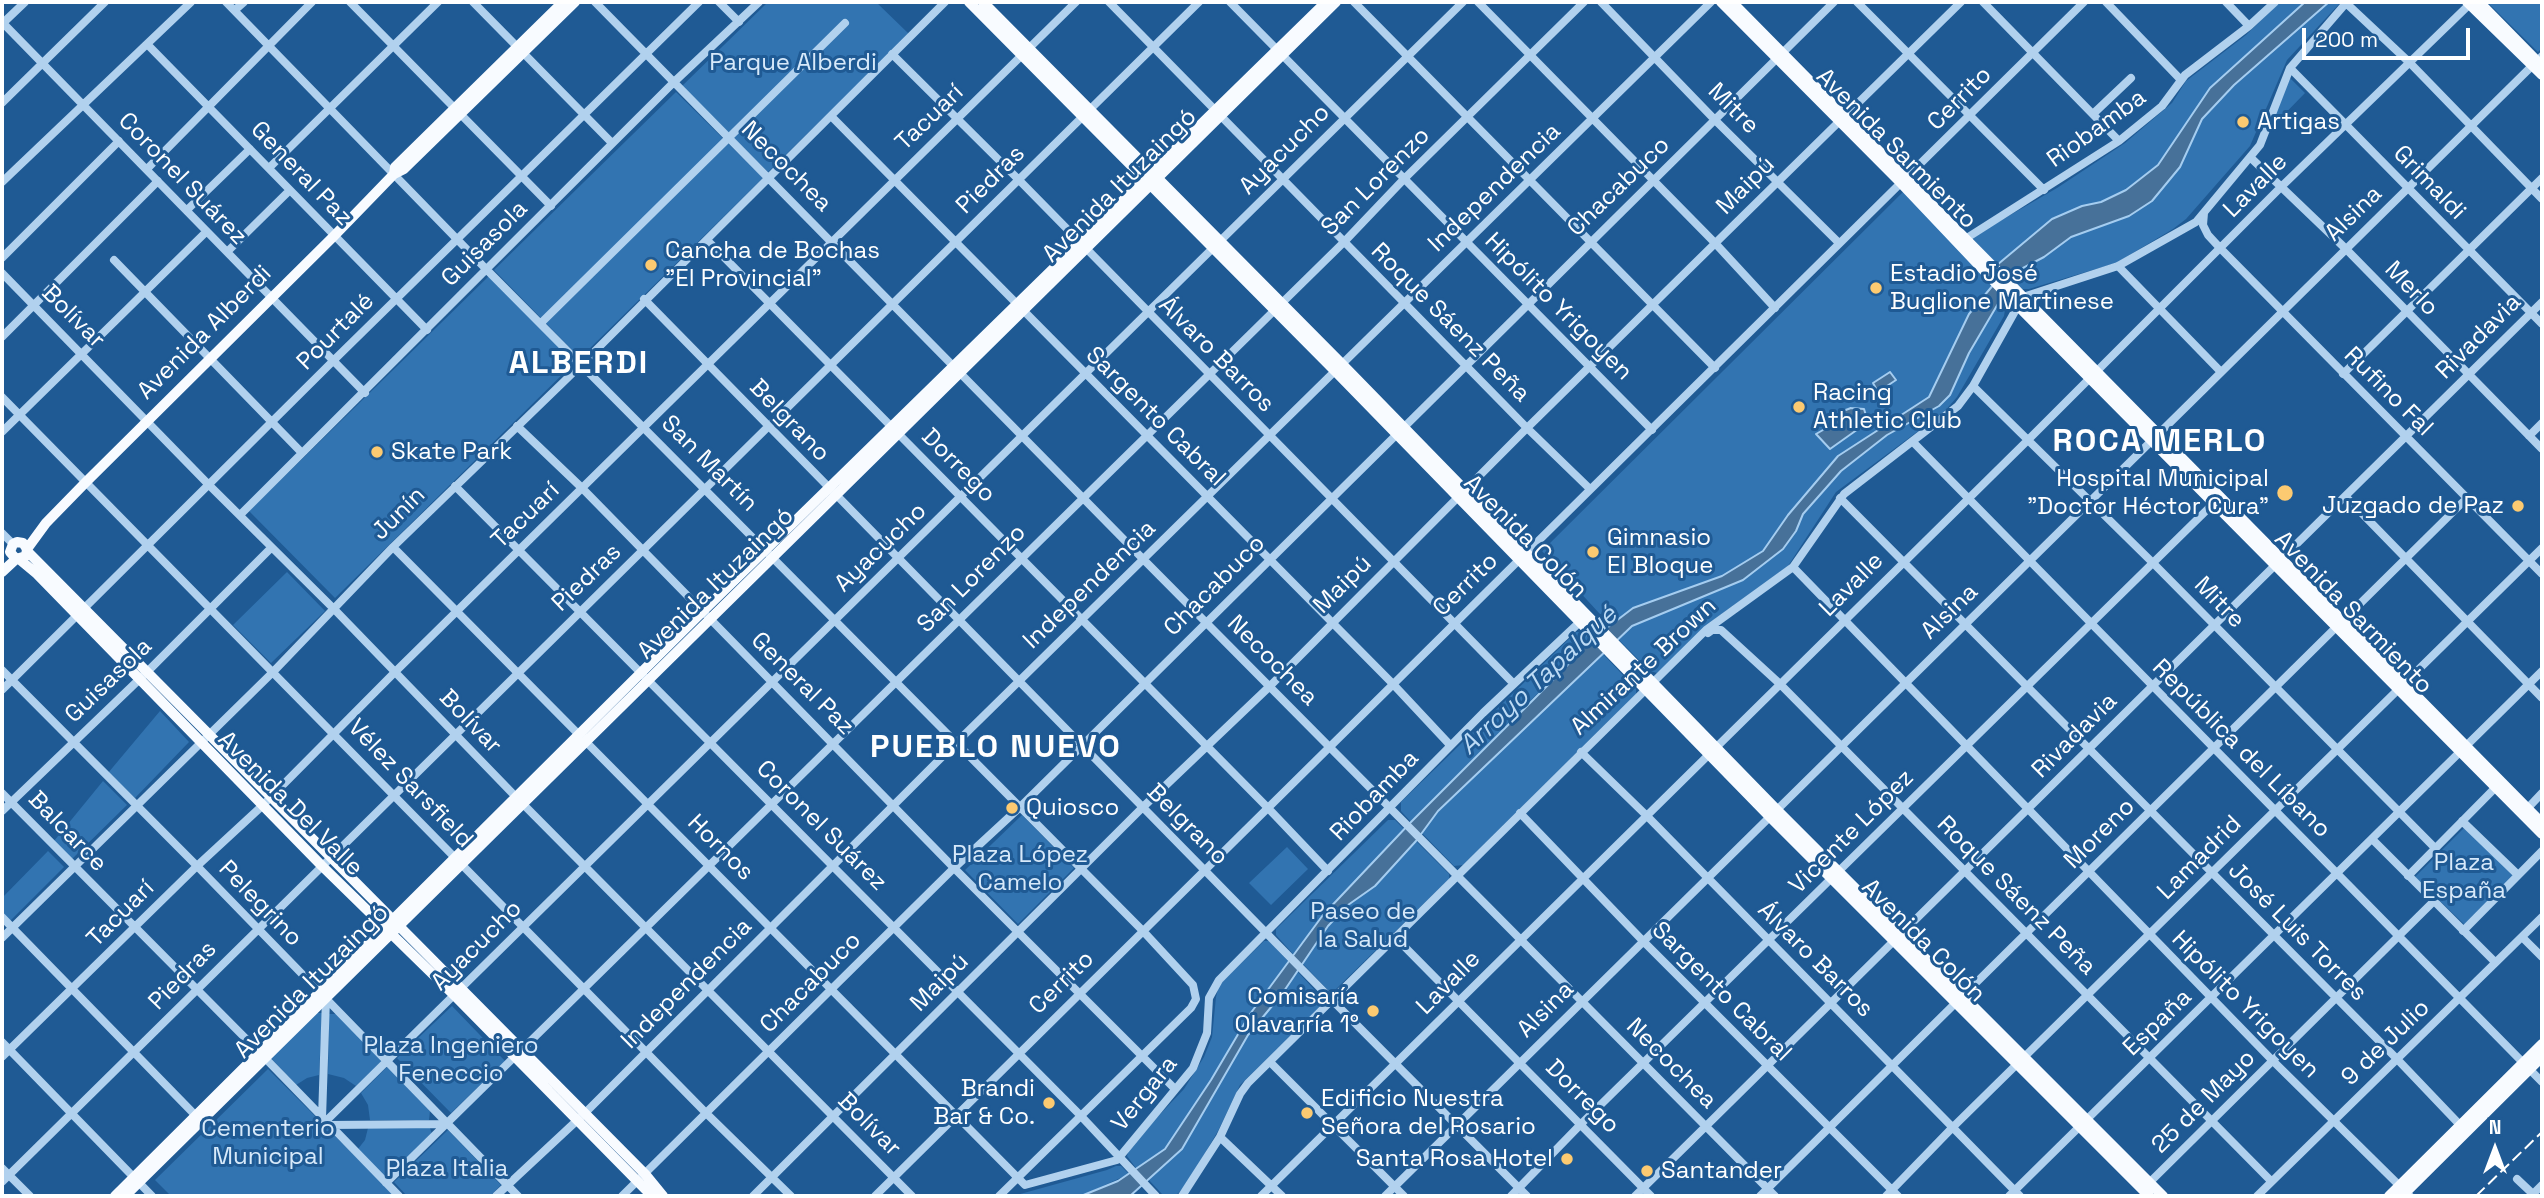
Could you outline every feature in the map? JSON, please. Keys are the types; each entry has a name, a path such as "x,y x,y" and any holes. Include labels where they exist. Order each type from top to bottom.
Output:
{"main road":[{"name":"Avenida Alberdi","path":"521,49 563,2"},
{"name":"Avenida Alberdi","path":"2,572 85,483 394,173 404,169 521,49 575,2"},
{"name":"Avenida Colón","path":"969,2 1025,52 1339,368 1835,874 1963,995 2164,1196"},
{"name":"Avenida Colón","path":"983,2 1025,52"},
{"name":"Avenida Ituzaingó","path":"1279,53 1326,2"},
{"name":"Avenida Ituzaingó","path":"115,1196 136,1180 645,675 1279,53 1336,2"},
{"name":"Avenida Sarmiento","path":"1721,2 1842,118 2218,499 2525,811 2542,834"},
{"name":"Avenida Sarmiento","path":"1732,2 1779,56"},
{"path":"2472,2 2539,62 2542,75"},
{"name":"Avenida Alberdi","path":"2,563 19,551"},
{"name":"Avenida Del Valle","path":"19,551 85,609 148,671 397,923 519,1054 663,1196"},
{"name":"Avenida Del Valle","path":"19,551 76,617 321,866 389,931 459,992"},
{"name":"Avenida Sarmiento","path":"2464,749 2496,787 2542,823"},
{"name":"Avenida Colón","path":"1899,937 1955,1003 2144,1195"},
{"path":"2389,1196 2404,1193 2526,1066 2542,1044"},
{"path":"2404,1193 2460,1125 2526,1066 2542,1057"},
{"name":"Avenida Del Valle","path":"641,1177 652,1196"},
{"name":"Avenida Ituzaingó","path":"125,1196 136,1180"}],"street":[{"path":"3,23 26,2"},
{"path":"2,103 105,2"},
{"path":"2,182 191,2"},
{"name":"San Martín","path":"226,2 486,269 1143,931 1193,985"},
{"path":"235,10 244,2"},
{"path":"147,169 312,2"},
{"path":"350,2 551,206"},
{"path":"269,168 438,2"},
{"path":"473,2 612,143"},
{"name":"Necochea","path":"596,2 1144,560 1775,1196"},
{"name":"Pourtalé","path":"2,690 699,2"},
{"path":"719,2 739,22"},
{"name":"Guisasola","path":"240,515 365,393 612,143 760,2"},
{"name":"Junín","path":"2,938 201,744 335,610 393,547 582,364 644,299 707,240 945,2"},
{"name":"Tacuarí","path":"2,1057 262,806 394,672 1076,2"},
{"name":"Roque Sáenz Peña","path":"1109,2 1590,489"},
{"name":"Piedras","path":"5,1179 1199,2"},
{"name":"Hipólito Yrigoyen","path":"1230,2 1652,430"},
{"path":"1353,2 1715,368"},
{"name":"Ayacucho","path":"325,1122 1463,2"},
{"path":"1478,2 1715,243 1775,308"},
{"name":"San Lorenzo","path":"386,1183 1344,242 1404,179 1584,2"},
{"name":"Mitre","path":"1601,2 1839,243"},
{"name":"Independencia","path":"496,1196 581,1116 956,743 1711,2"},
{"name":"Chacabuco","path":"622,1196 954,868 1020,808 1080,745 1834,2"},
{"path":"1857,2 2044,190"},
{"name":"Maipú","path":"753,1196 959,993 1080,869 1270,686 1460,494 1961,2"},
{"path":"1983,2 2119,141"},
{"name":"Cerrito","path":"875,1196 2084,2"},
{"path":"2106,2 2180,80"},
{"path":"2226,2 2249,26"},
{"name":"Riobamba","path":"1962,241 2119,141 2162,106 2180,80 2275,2"},
{"path":"2017,298 2118,266 2185,230 2204,213 2251,158 2263,139 2290,68 2346,2 2410,63 2542,199"},
{"name":"Lavalle","path":"1261,1196 2160,310 2281,187 2472,2"},
{"name":"Coronel Suárez","path":"3,23 365,393"},
{"path":"541,323 845,23"},
{"name":"General Paz","path":"147,44 427,330"},
{"name":"Álvaro Barros","path":"892,54 1513,683"},
{"name":"Alsina","path":"1385,1196 2470,125 2539,62"},
{"name":"Grimaldi","path":"2290,68 2542,324"},
{"path":"2093,114 2131,78"},
{"name":"Sargento Cabral","path":"831,116 1392,683 1450,745"},
{"path":"2,258 119,141"},
{"path":"187,210 250,149"},
{"name":"Merlo","path":"2251,158 2346,249 2542,449"},
{"path":"2343,374 2542,178"},
{"path":"2,337 158,181"},
{"path":"226,252 289,191"},
{"path":"2204,213 2203,225 2208,235"},
{"path":"2185,230 2191,229 2208,235"},
{"path":"2,432 206,232"},
{"name":"Rufino Fal","path":"2208,235 2542,574"},
{"name":"Dorrego","path":"707,240 1145,682 1328,871"},
{"path":"114,260 302,453"},
{"path":"2118,266 2221,372"},
{"name":"Bolívar","path":"2,273 912,1196"},
{"name":"Almirante Brown","path":"1182,1196 1220,1138 1244,1088 1717,620 1793,567 1840,498 1958,406 1973,386 2017,298"},
{"name":"Belgrano","path":"644,299 1080,745 1527,1196"},
{"name":"Rivadavia","path":"1635,1196 2542,302"},
{"name":"Mitre","path":"1973,386 2029,439 2435,848"},
{"name":"Vélez Sarsfield","path":"2,397 147,547 791,1196"},
{"path":"2529,436 2542,423"},
{"name":"General Paz","path":"517,426 582,488 1175,1089"},
{"name":"República del Líbano","path":"1913,442 2542,1082"},
{"name":"Coronel Suárez","path":"455,486 1080,1115 1156,1196"},
{"path":"2346,497 2542,698"},
{"name":"José Luis Torres","path":"1840,498 2460,1125"},
{"name":"Vicente López","path":"1511,1196 1581,1124 2218,499"},
{"name":"Moreno","path":"1760,1196 2466,499"},
{"name":"Avenida Del Valle","path":"2,533 19,551"},
{"name":"Hornos","path":"393,547 1017,1178"},
{"name":"Guisasola","path":"2,811 271,548"},
{"name":"Lamadrid","path":"1892,1194 1952,1128 2542,548"},
{"name":"Hipólito Yrigoyen","path":"1793,567 1965,747 2404,1193"},
{"path":"1732,638 1724,623 1740,605"},
{"name":"Riobamba","path":"1208,1014 1209,998 1219,980 1265,932 1513,683 1587,623"},
{"path":"1700,639 1717,629 1732,638"},
{"name":"Roque Sáenz Peña","path":"1732,638 2272,1181"},
{"name":"Pelegrino","path":"2,670 518,1196"},
{"name":"España","path":"2014,1194 2272,935 2542,671"},
{"name":"Álvaro Barros","path":"1581,752 1892,1065 2014,1194"},
{"path":"2408,876 2496,787"},
{"name":"Balcarce","path":"2,793 399,1196"},
{"path":"2525,811 2542,793"},
{"name":"Sargento Cabral","path":"1520,813 1892,1194"},
{"path":"2462,821 2517,874"},
{"path":"2372,839 2495,962"},
{"path":"2463,931 2542,851"},
{"name":"25 de Mayo","path":"2150,1182 2434,901"},
{"path":"2,917 198,1119"},
{"name":"9 de Julio","path":"2257,1196 2542,917"},
{"name":"Dorrego","path":"1395,937 1651,1196"},
{"path":"2522,937 2542,957"},
{"path":"1193,985 1201,988 1219,980"},
{"path":"999,1196 1191,1008 1196,999 1193,985"},
{"path":"323,995 325,1122 446,1124"},
{"path":"1191,1008 1201,1006 1208,1014"},
{"name":"Vergara","path":"1119,1157 1186,1078 1201,1052 1207,1033 1208,1014"},
{"path":"2,1042 152,1196"},
{"path":"1270,1062 1404,1196"},
{"path":"1220,1138 1282,1196"},
{"path":"1017,1178 1029,1185 1111,1162 1119,1157"},
{"path":"2,1168 5,1179 30,1196"},
{"name":"Avenida Del Valle","path":"641,1177 669,1196"},
{"path":"2517,1179 2533,1196 2542,1185"}],"green space":[{"name":"Parque Alberdi","path":"768,2 876,2 909,34 768,172 682,86"},
{"path":"2280,2 2305,2 2210,88 2158,165 2126,190 2101,202 2082,206 1997,265 1973,239 2125,143 2172,103 2186,81 2246,35"},
{"path":"2329,2 2341,2 2287,60 2250,146 2186,219 2116,263 2029,289 2021,289 2012,280 2024,268 2180,167 2202,119 2234,85"},
{"path":"2487,2 2542,2 2542,48 2538,52"},
{"path":"2290,78 2305,93 2268,131"},
{"path":"676,92 763,178 580,358 494,270"},
{"name":"Racing Athletic Club","path":"1906,189 1994,284 1969,314 1929,397 1838,456 1788,515 1763,551 1722,576 1633,608 1610,625 1542,551"},
{"path":"489,276 574,363 335,598 249,511"},
{"path":"2003,294 2007,298 2004,316 1957,397 1944,412 1836,492 1788,566 1716,618 1657,673 1650,671 1618,639 1632,626 1743,580 1796,531 1803,514 1841,471 1887,435 1939,406 1950,395 1969,353"},
{"path":"287,572 325,611 271,663 233,625"},
{"path":"1576,632 1583,632 1590,640 1411,822 1401,811 1401,802"},
{"path":"1603,654 1636,689 1636,694 1463,865 1454,866 1422,833 1438,811"},
{"path":"160,711 189,742 135,798 108,773"},
{"path":"103,781 127,805 72,859 54,841"},
{"name":"Plaza López Camelo","path":"1022,815 1074,868 1018,924 965,870"},
{"path":"1388,820 1395,820 1404,829 1323,915 1293,954 1276,935 1276,929"},
{"name":"Plaza España","path":"2464,828 2514,876 2465,925 2415,877"},
{"name":"Paseo de la Salud","path":"1416,841 1449,874 1449,879 1336,989 1328,990 1303,964 1328,926 1348,905 1375,886"},
{"path":"1287,847 1308,869 1271,905 1249,883"},
{"path":"48,851 64,867 10,921 2,913 2,898"},
{"path":"1264,941 1269,941 1288,961 1250,1014 1211,1080 1165,1149 1136,1168 1127,1156 1130,1146 1184,1089 1204,1057 1212,1037 1219,985"},
{"path":"1297,971 1322,998 1321,1006 1240,1085 1218,1131 1185,1187 1176,1195 1162,1194 1149,1180 1182,1149 1248,1035"},
{"name":"Plaza Ingeniero Feneccio","path":"452,1006 505,1061 451,1113 397,1058"},
{"name":"Plaza Ingeniero Feneccio","path":"315,1013 322,1013 319,1075 296,1085 271,1058"},
{"name":"Plaza Ingeniero Feneccio","path":"329,1014 337,1014 383,1061 356,1086 344,1078 328,1074"},
{"name":"Plaza Ingeniero Feneccio","path":"388,1066 430,1111 429,1120 370,1120 368,1105 361,1093"},
{"name":"Cementerio Municipal","path":"268,1069 395,1196 171,1196 155,1180"},
{"name":"Plaza Ingeniero Feneccio","path":"368,1128 430,1128 432,1134 386,1179 358,1149 365,1140"},
{"name":"Plaza Italia","path":"448,1130 501,1185 490,1196 407,1196 394,1182"},
{"path":"1121,1166 1129,1174 1081,1196 1013,1196 1107,1170"}],"shaded area":[{"path":"2305,2 2329,2 2234,85 2202,119 2180,167 2152,201 2129,216 2071,237 2044,257 2023,268 2012,280 1969,353 1950,395 1939,406 1887,435 1841,471 1803,514 1796,531 1783,549 1743,580 1632,626 1438,811 1416,841 1375,886 1348,905 1328,926 1282,994 1248,1035 1182,1149 1130,1196 1081,1196 1118,1181 1165,1149 1211,1080 1250,1014 1323,915 1411,822 1565,668 1582,647 1633,608 1722,576 1763,551 1788,515 1838,456 1929,397 1969,314 1994,284 1997,265 2052,219 2126,190 2158,165 2210,88"},
{"path":"1890,372 1896,380 1878,392 1873,383"},
{"path":"1851,408 1864,409 1868,422 1830,449 1816,434 1830,426 1834,418 1843,411"}],"railway":[{"path":"2476,1196 2542,1132"}],"place":[{"name":"Artigas","path":"2243,122"},
{"name":"Cancha de Bochas \"El Provincial\"","path":"651,265"},
{"name":"Estadio José Buglione Martinese","path":"1876,288"},
{"name":"Racing Athletic Club","path":"1799,407"},
{"name":"Skate Park","path":"377,452"},
{"name":"Hospital Municipal \"Doctor Héctor Cura\"","path":"2285,493"},
{"name":"Juzgado de Paz","path":"2518,506"},
{"name":"Gimnasio El Bloque","path":"1593,552"},
{"name":"Quiosco","path":"1012,808"},
{"name":"Comisaría Olavarría 1°","path":"1373,1011"},
{"name":"Brandi Bar & Co.","path":"1049,1103"},
{"name":"Edificio Nuestra Señora del Rosario","path":"1307,1113"},
{"name":"Santa Rosa Hotel","path":"1567,1159"},
{"name":"Santander","path":"1647,1171"}],"district":[{"name":"ALBERDI","path":"579,364"},
{"name":"ROCA MERLO","path":"2160,442"},
{"name":"PUEBLO NUEVO","path":"996,748"}],"water label":[{"name":"Arroyo Tapalqué","path":"1539,681"}]}
